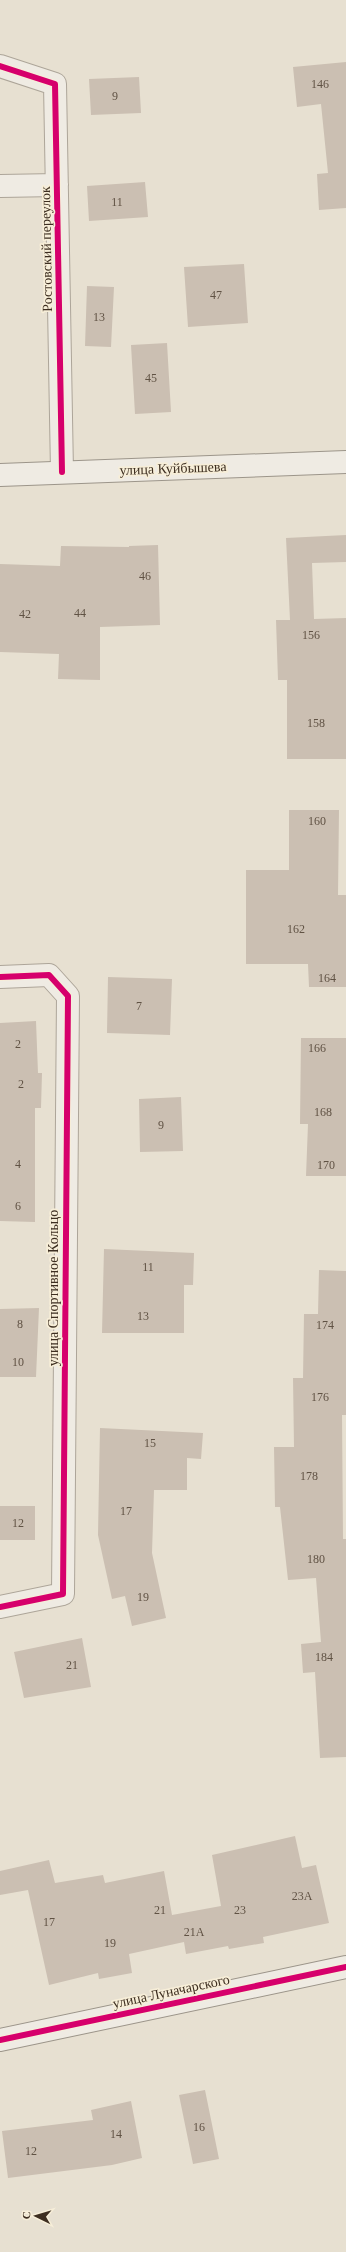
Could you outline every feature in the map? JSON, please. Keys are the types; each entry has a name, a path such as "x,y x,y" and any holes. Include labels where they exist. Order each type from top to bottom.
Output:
{"street":[{"name":"Ростовский переулок","path":"0,66 55,84 62,472"},
{"path":"0,186 57,186"},
{"name":"улица Куйбышева","path":"0,475 346,462"},
{"name":"улица Спортивное Кольцо","path":"0,977 49,975 68,996 68,1004 63,1594 0,1607"},
{"name":"улица Луначарского","path":"0,2040 346,1967"}],"building":[{"path":"346,62 346,208 319,210 317,174 328,173 321,104 297,107 293,67"},
{"path":"139,77 141,113 91,115 89,79"},
{"path":"145,182 148,217 89,221 87,186"},
{"path":"244,264 248,323 188,327 184,267"},
{"path":"87,286 114,287 111,347 85,346"},
{"path":"167,343 171,412 135,414 131,345"},
{"path":"346,535 346,562 312,563 314,619 346,618 346,759 287,759 287,680 278,680 276,620 290,620 286,538"},
{"path":"158,545 160,625 100,627 100,680 58,679 59,654 0,652 0,564 60,566 61,546 129,547"},
{"path":"289,810 339,810 338,895 346,895 346,987 309,987 308,964 246,964 246,870 289,870"},
{"path":"108,977 172,979 170,1035 107,1033"},
{"path":"36,1021 38,1073 42,1073 41,1108 35,1108 35,1222 0,1221 0,1023"},
{"path":"301,1038 346,1038 346,1176 306,1176 308,1124 300,1124"},
{"path":"181,1097 183,1151 140,1152 139,1099"},
{"path":"104,1249 194,1253 193,1285 184,1285 184,1333 102,1333"},
{"path":"319,1270 346,1271 346,1415 342,1415 343,1539 346,1539 346,1757 320,1758 315,1672 303,1673 301,1644 321,1642 316,1578 288,1580 280,1507 275,1507 274,1447 294,1447 293,1378 303,1378 304,1314 318,1314"},
{"path":"39,1308 36,1377 0,1377 0,1309"},
{"path":"100,1428 203,1433 201,1459 187,1458 187,1490 154,1490 152,1553 166,1618 132,1626 125,1596 112,1599 98,1535"},
{"path":"0,1506 35,1506 35,1540 0,1540"},
{"path":"82,1638 91,1687 24,1698 14,1652"},
{"path":"295,1836 302,1868 316,1865 329,1923 263,1937 264,1943 229,1949 228,1946 186,1954 184,1942 129,1954 132,1973 99,1979 98,1973 49,1985 28,1890 0,1895 0,1871 49,1860 55,1883 103,1875 105,1883 164,1871 172,1915 221,1906 212,1855"},
{"path":"205,2090 219,2159 193,2164 179,2095"},
{"path":"131,2101 142,2158 112,2165 8,2178 2,2131 93,2120 91,2110"}],"cycle path":[{"path":"0,66 55,84 62,472"},
{"path":"0,977 49,975 68,996 63,1594 0,1607"},
{"path":"0,2040 346,1967"}]}
